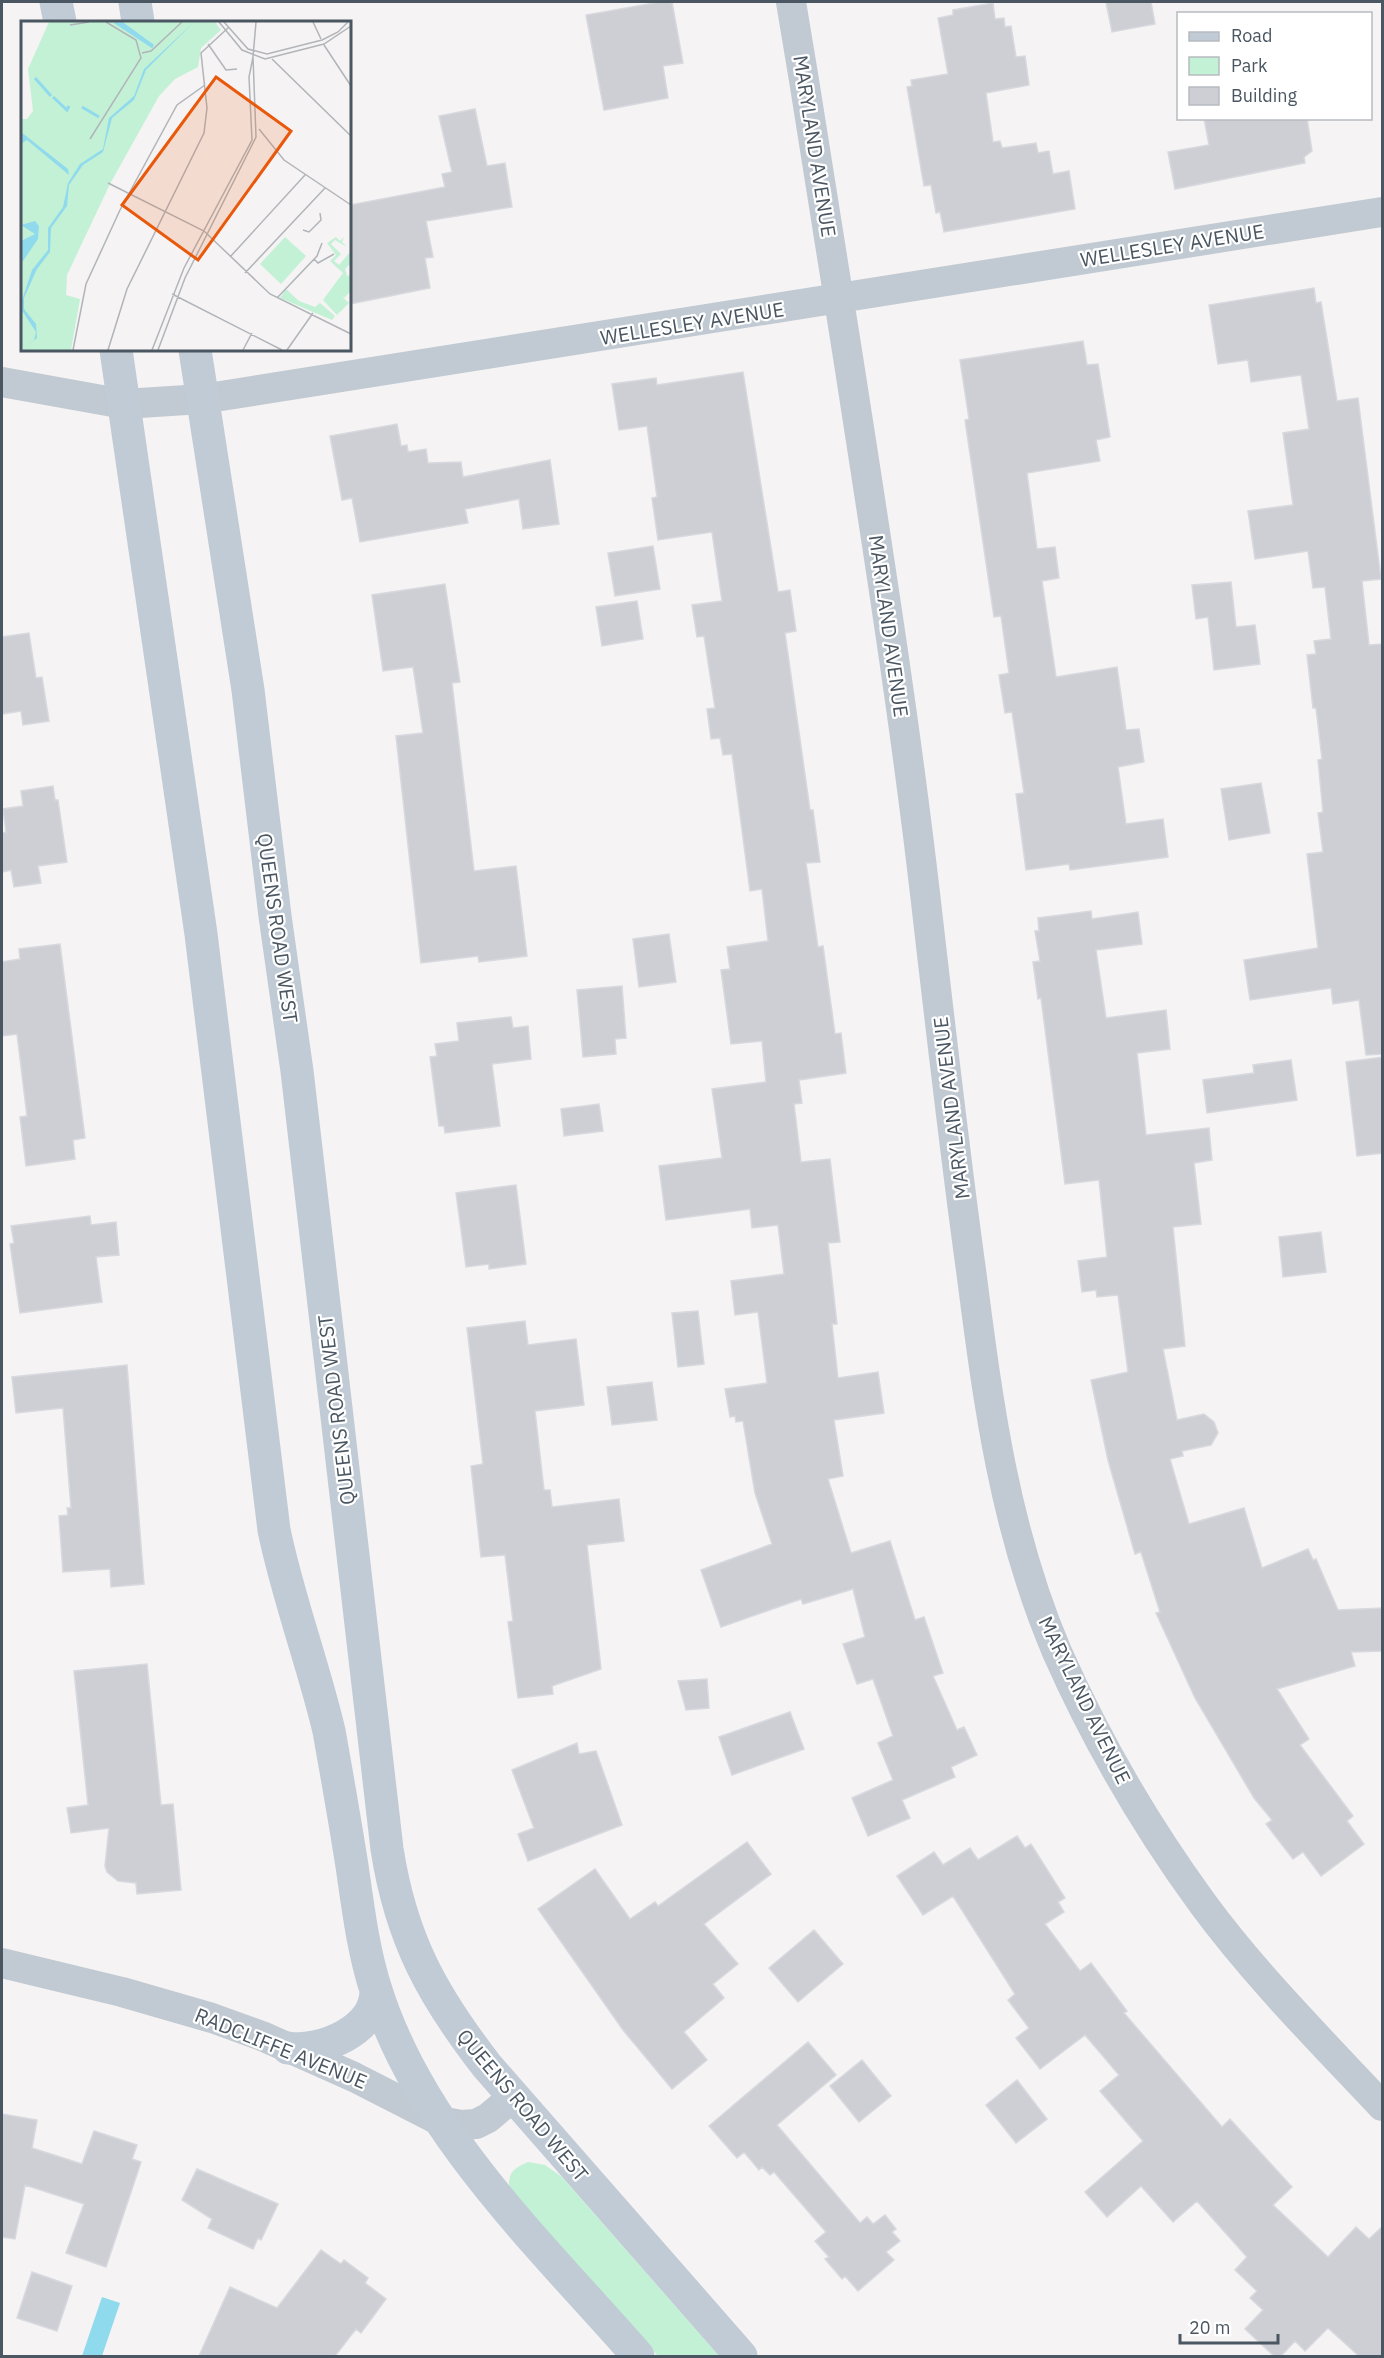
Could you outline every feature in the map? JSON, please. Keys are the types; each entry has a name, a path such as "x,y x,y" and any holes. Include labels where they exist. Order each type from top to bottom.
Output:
{"street":[{"path":"56,2 60,21"},
{"path":"135,2 138,21"},
{"name":"MARYLAND AVENUE","path":"791,2 877,541 918,833 988,1406 998,1462 1020,1549 1045,1623 1072,1684 1122,1778 1164,1846 1206,1908 1234,1942 1296,2013 1383,2106"},
{"name":"WELLESLEY AVENUE","path":"2,382 124,404 202,399 1383,212"},
{"path":"116,351 201,934 274,1530 285,1586 320,1694 329,1731 364,1945 376,1990 403,2055 440,2121 510,2210 638,2356"},
{"name":"QUEENS ROAD WEST","path":"195,351 248,690 275,916 297,1071 391,1877 406,1932 431,1982 462,2034 513,2097 741,2356"},
{"name":"RADCLIFFE AVENUE","path":"2,1963 182,2008 288,2048 387,2092 440,2121 461,2125 476,2124 488,2118 513,2097"},
{"path":"288,2048 312,2049 340,2038 366,2017 376,1998 376,1990"}],"green space":[{"path":"528,2162 545,2165 562,2177 719,2356 658,2356 509,2188 513,2171"}],"water":[{"path":"102,2297 120,2303 102,2356 82,2356"}],"building":[{"path":"672,2 683,63 663,66 668,98 604,110 586,15"},
{"path":"1106,2 1151,2 1155,24 1112,32"},
{"path":"993,3 995,19 1004,18 1005,27 1011,26 1016,57 1025,56 1029,85 986,93 993,142 1000,141 1002,148 1036,143 1038,153 1049,151 1053,174 1069,171 1075,209 944,232 940,212 936,213 931,185 924,186 907,87 912,86 911,80 948,74 938,18 953,15 953,10"},
{"path":"475,109 487,166 505,163 512,207 426,221 433,257 425,258 430,288 351,304 351,205 445,187 442,174 452,172 439,116"},
{"path":"1204,120 1307,120 1312,151 1304,157 1305,163 1175,189 1168,152 1209,145"},
{"path":"1314,288 1316,303 1321,302 1337,401 1358,398 1381,579 1362,581 1369,645 1383,644 1383,1054 1366,1055 1359,1000 1333,1004 1331,988 1250,1000 1244,960 1318,948 1307,854 1323,852 1318,813 1323,812 1318,760 1322,759 1307,655 1316,654 1314,641 1331,639 1325,587 1313,588 1308,551 1255,559 1248,511 1293,505 1283,433 1309,429 1301,375 1251,382 1248,360 1218,364 1209,305"},
{"path":"1083,341 1087,365 1098,364 1110,437 1096,440 1100,461 1027,473 1037,549 1055,547 1059,578 1042,581 1056,677 1117,667 1126,730 1139,729 1144,762 1118,767 1126,824 1163,819 1168,857 1070,870 1069,864 1026,870 1016,794 1024,793 1012,712 1005,713 999,675 1009,673 1001,616 994,617 965,420 969,419 960,360"},
{"path":"743,372 778,592 790,590 796,631 785,633 810,810 813,810 820,862 806,863 818,947 823,946 835,1034 841,1033 846,1073 799,1080 802,1103 794,1104 801,1162 830,1159 840,1242 828,1243 837,1324 832,1324 838,1378 878,1372 884,1413 834,1420 843,1476 828,1479 851,1553 890,1541 915,1620 924,1617 943,1673 933,1676 957,1730 964,1727 977,1755 951,1767 955,1777 902,1800 910,1818 868,1836 852,1798 893,1780 878,1743 893,1736 873,1679 857,1684 843,1644 865,1637 853,1589 803,1604 801,1599 721,1627 701,1570 772,1544 755,1493 743,1421 736,1422 735,1416 730,1417 725,1389 767,1383 758,1312 735,1315 731,1281 784,1274 778,1225 752,1228 750,1209 666,1220 659,1166 722,1158 712,1089 766,1082 762,1041 731,1044 721,970 730,969 727,947 768,941 762,889 750,891 732,754 723,755 720,738 711,739 707,709 715,708 704,636 697,637 692,605 722,601 712,532 658,540 652,498 657,497 647,426 619,430 612,384 656,378 657,385"},
{"path":"397,424 401,446 407,445 408,452 426,449 428,463 461,462 463,477 550,460 559,524 523,529 519,499 465,509 468,523 360,542 352,498 342,500 330,436"},
{"path":"653,546 660,589 615,596 608,553"},
{"path":"1231,582 1236,627 1255,625 1260,664 1214,670 1208,617 1196,619 1192,585"},
{"path":"445,584 460,682 452,683 474,871 516,866 527,956 479,962 478,956 421,963 396,736 423,733 413,667 383,671 372,595"},
{"path":"637,601 643,639 602,646 596,607"},
{"path":"29,633 36,678 42,677 49,721 23,725 21,711 2,714 2,637"},
{"path":"1261,783 1270,833 1229,840 1221,789"},
{"path":"53,786 55,800 58,800 67,862 38,866 41,883 14,887 11,870 2,872 2,833 6,832 3,809 23,806 21,791"},
{"path":"1091,911 1092,919 1138,912 1142,944 1096,950 1106,1018 1166,1010 1170,1049 1137,1053 1146,1135 1209,1128 1212,1160 1194,1163 1201,1224 1173,1227 1185,1346 1163,1349 1177,1420 1204,1414 1214,1422 1218,1433 1211,1445 1182,1451 1183,1456 1170,1459 1189,1524 1244,1508 1262,1568 1308,1549 1313,1560 1316,1559 1338,1610 1383,1608 1383,1651 1351,1652 1355,1666 1277,1689 1309,1739 1300,1745 1353,1816 1347,1821 1364,1844 1321,1876 1303,1852 1293,1859 1266,1824 1272,1820 1254,1798 1195,1698 1156,1613 1160,1612 1141,1552 1135,1554 1108,1460 1091,1380 1128,1372 1118,1295 1097,1297 1096,1290 1082,1292 1078,1261 1107,1257 1099,1180 1065,1184 1041,998 1038,999 1033,962 1040,961 1035,931 1039,931 1038,918"},
{"path":"669,934 676,982 639,987 633,939"},
{"path":"60,944 85,1138 73,1140 75,1159 26,1166 20,1117 27,1116 17,1034 2,1036 2,962 20,959 19,949"},
{"path":"622,986 626,1038 615,1039 616,1054 583,1057 577,990"},
{"path":"511,1017 513,1028 528,1026 531,1059 492,1064 500,1126 445,1133 444,1126 439,1126 430,1057 437,1056 435,1044 459,1041 457,1023"},
{"path":"1383,1057 1383,1153 1357,1156 1346,1062"},
{"path":"1291,1060 1297,1100 1207,1113 1203,1080 1254,1073 1253,1065"},
{"path":"599,1104 603,1131 564,1136 561,1109"},
{"path":"516,1185 526,1264 489,1269 489,1264 466,1267 456,1193"},
{"path":"90,1216 91,1225 116,1222 119,1255 96,1257 102,1302 20,1313 10,1244 14,1243 11,1226"},
{"path":"1321,1232 1326,1272 1283,1277 1279,1237"},
{"path":"698,1311 704,1364 678,1367 672,1313"},
{"path":"525,1321 528,1345 576,1339 584,1405 535,1411 544,1490 550,1490 552,1507 619,1499 624,1541 587,1545 601,1669 552,1686 553,1694 518,1698 508,1622 513,1621 505,1555 481,1557 471,1466 483,1464 467,1328"},
{"path":"127,1365 144,1584 111,1587 110,1569 63,1572 59,1516 68,1515 67,1508 71,1508 63,1408 16,1413 12,1377"},
{"path":"652,1382 657,1420 612,1425 607,1387"},
{"path":"147,1664 161,1805 173,1804 181,1890 137,1894 136,1883 118,1881 107,1872 105,1866 109,1828 71,1833 67,1808 88,1805 74,1671"},
{"path":"707,1679 709,1708 686,1710 678,1681"},
{"path":"790,1712 804,1749 732,1775 719,1737"},
{"path":"577,1743 579,1754 596,1751 622,1825 528,1861 518,1834 534,1828 512,1770"},
{"path":"1017,1836 1025,1848 1031,1844 1065,1898 1058,1902 1064,1912 1045,1924 1080,1971 1091,1963 1127,2011 1124,2013 1222,2127 1230,2119 1292,2187 1273,2205 1328,2257 1356,2227 1369,2239 1383,2226 1383,2356 1359,2356 1328,2328 1305,2351 1295,2341 1281,2356 1274,2356 1245,2329 1263,2310 1250,2298 1257,2291 1235,2270 1247,2257 1197,2201 1173,2222 1141,2186 1107,2217 1085,2192 1143,2141 1100,2091 1119,2075 1085,2035 1040,2069 1016,2038 1029,2028 1008,2000 1015,1994 953,1896 923,1915 897,1876 934,1852 943,1865 970,1848 978,1860"},
{"path":"747,1842 771,1874 704,1924 738,1964 713,1984 724,1998 684,2032 707,2060 672,2089 623,2030 538,1909 595,1869 630,1919 655,1902 658,1906"},
{"path":"814,1930 843,1964 798,2002 769,1968"},
{"path":"808,2042 836,2075 777,2125 860,2223 867,2217 873,2224 885,2215 896,2229 892,2232 900,2241 886,2252 894,2260 858,2291 845,2276 842,2279 825,2259 829,2257 815,2241 826,2232 774,2172 770,2175 762,2167 759,2170 744,2152 737,2158 709,2126"},
{"path":"862,2060 891,2096 859,2122 830,2086"},
{"path":"1017,2080 1047,2119 1016,2143 986,2105"},
{"path":"2,2114 37,2120 32,2148 82,2164 94,2131 137,2145 132,2159 141,2162 106,2267 66,2253 84,2204 25,2185 15,2239 2,2237"},
{"path":"197,2169 278,2204 261,2240 258,2238 253,2249 208,2228 212,2219 182,2200"},
{"path":"321,2250 341,2264 344,2260 368,2278 365,2283 386,2299 361,2333 356,2329 335,2356 199,2356 230,2287 277,2308"},
{"path":"32,2272 72,2286 57,2331 17,2318"}]}
